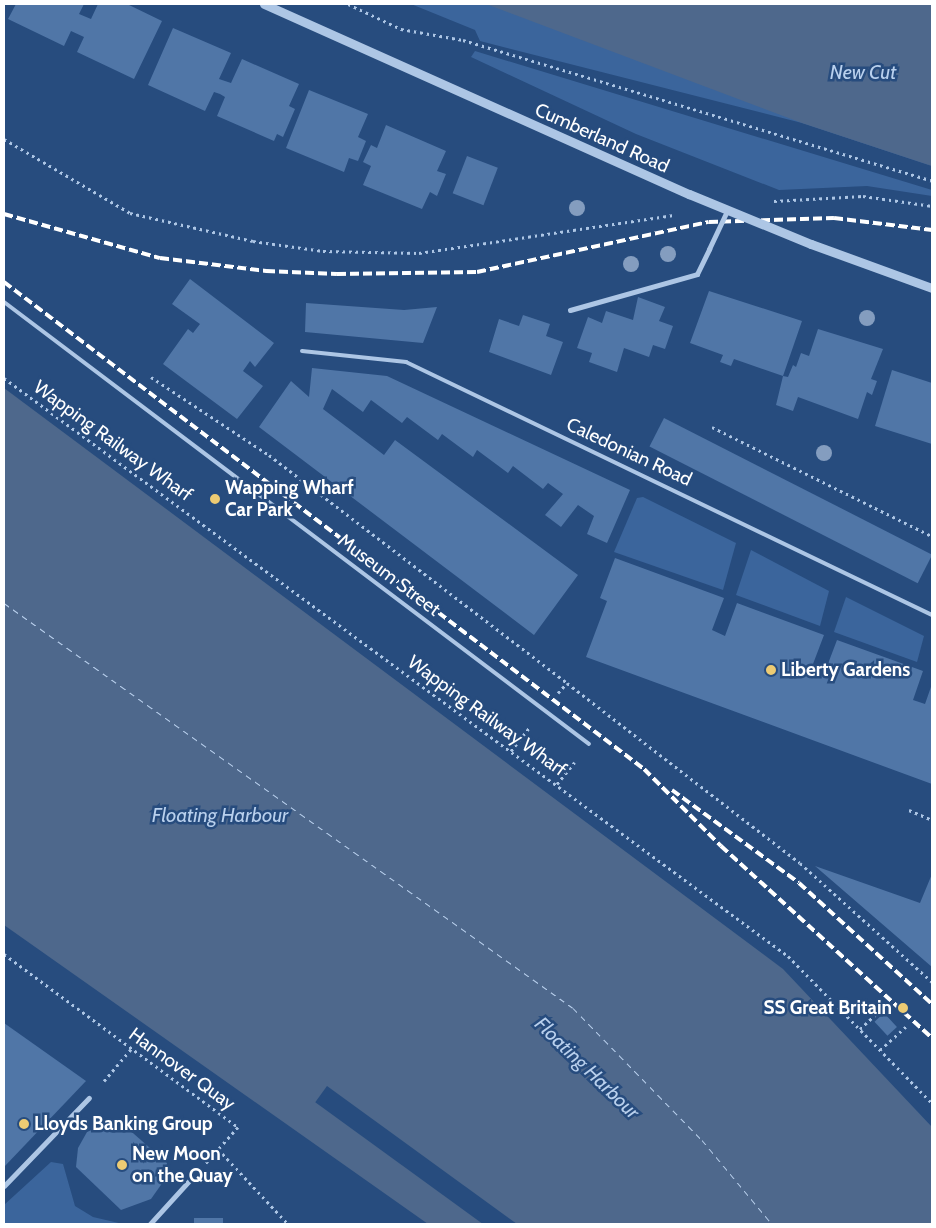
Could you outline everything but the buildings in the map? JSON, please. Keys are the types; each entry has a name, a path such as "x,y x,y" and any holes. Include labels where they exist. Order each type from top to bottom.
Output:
{"street":[{"name":"Cumberland Road","path":"264,4 727,211 932,288"},
{"path":"570,310 697,274 727,211"},
{"path":"4,1186 89,1098"},
{"path":"150,1224 189,1181"}],"lane":[{"name":"Museum Street","path":"4,302 589,744"},
{"name":"Caledonian Road","path":"302,351 406,362 932,616"}],"path":[{"path":"348,4 401,29 463,40 932,181"},
{"path":"4,139 130,213 253,241 323,251 419,253 679,214"},
{"path":"764,203 863,196 932,206"},
{"path":"151,377 269,455 800,863 932,982"},
{"name":"Wapping Railway Wharf","path":"4,378 788,956 932,1103"},
{"path":"712,427 932,536"},
{"path":"557,784 589,744"},
{"path":"909,810 932,820"},
{"name":"Hannover Quay","path":"4,954 238,1127 218,1149 288,1224"},
{"path":"860,1029 887,1004"},
{"path":"880,1050 907,1026"},
{"path":"89,1098 131,1049"}],"shaded area":[{"path":"411,4 589,4 932,166 802,123 480,41 475,30"},
{"path":"475,51 932,190 932,196 867,186 779,190 636,134 471,57"},
{"path":"643,497 736,543 723,590 614,552 637,498"},
{"path":"751,550 829,591 820,626 736,595"},
{"path":"846,597 924,636 917,662 834,632"},
{"path":"51,1162 63,1164 75,1206 93,1217 123,1224 4,1224 4,1205"}],"water":[{"name":"New Cut","path":"486,4 932,4 932,166 802,123"},
{"name":"Floating Harbour","path":"4,388 783,969 932,1127 932,1224 428,1224 4,925"}],"pier":[{"path":"327,1086 516,1224 483,1224 315,1102"}],"ferry route":[{"path":"4,603 573,1008 702,1140 772,1224"}],"railway":[{"path":"4,214 160,258 266,271 337,274 477,272 709,222 834,218 932,230"},
{"path":"4,282 644,769 721,846 932,1038"},
{"path":"672,790 799,883 932,1004"}],"place":[{"name":"Wapping Wharf Car Park","path":"215,499"},
{"name":"Liberty Gardens","path":"771,670"},
{"name":"SS Great Britain","path":"903,1008"},
{"name":"Lloyds Banking Group","path":"24,1124"},
{"name":"New Moon on the Quay","path":"122,1165"}]}
